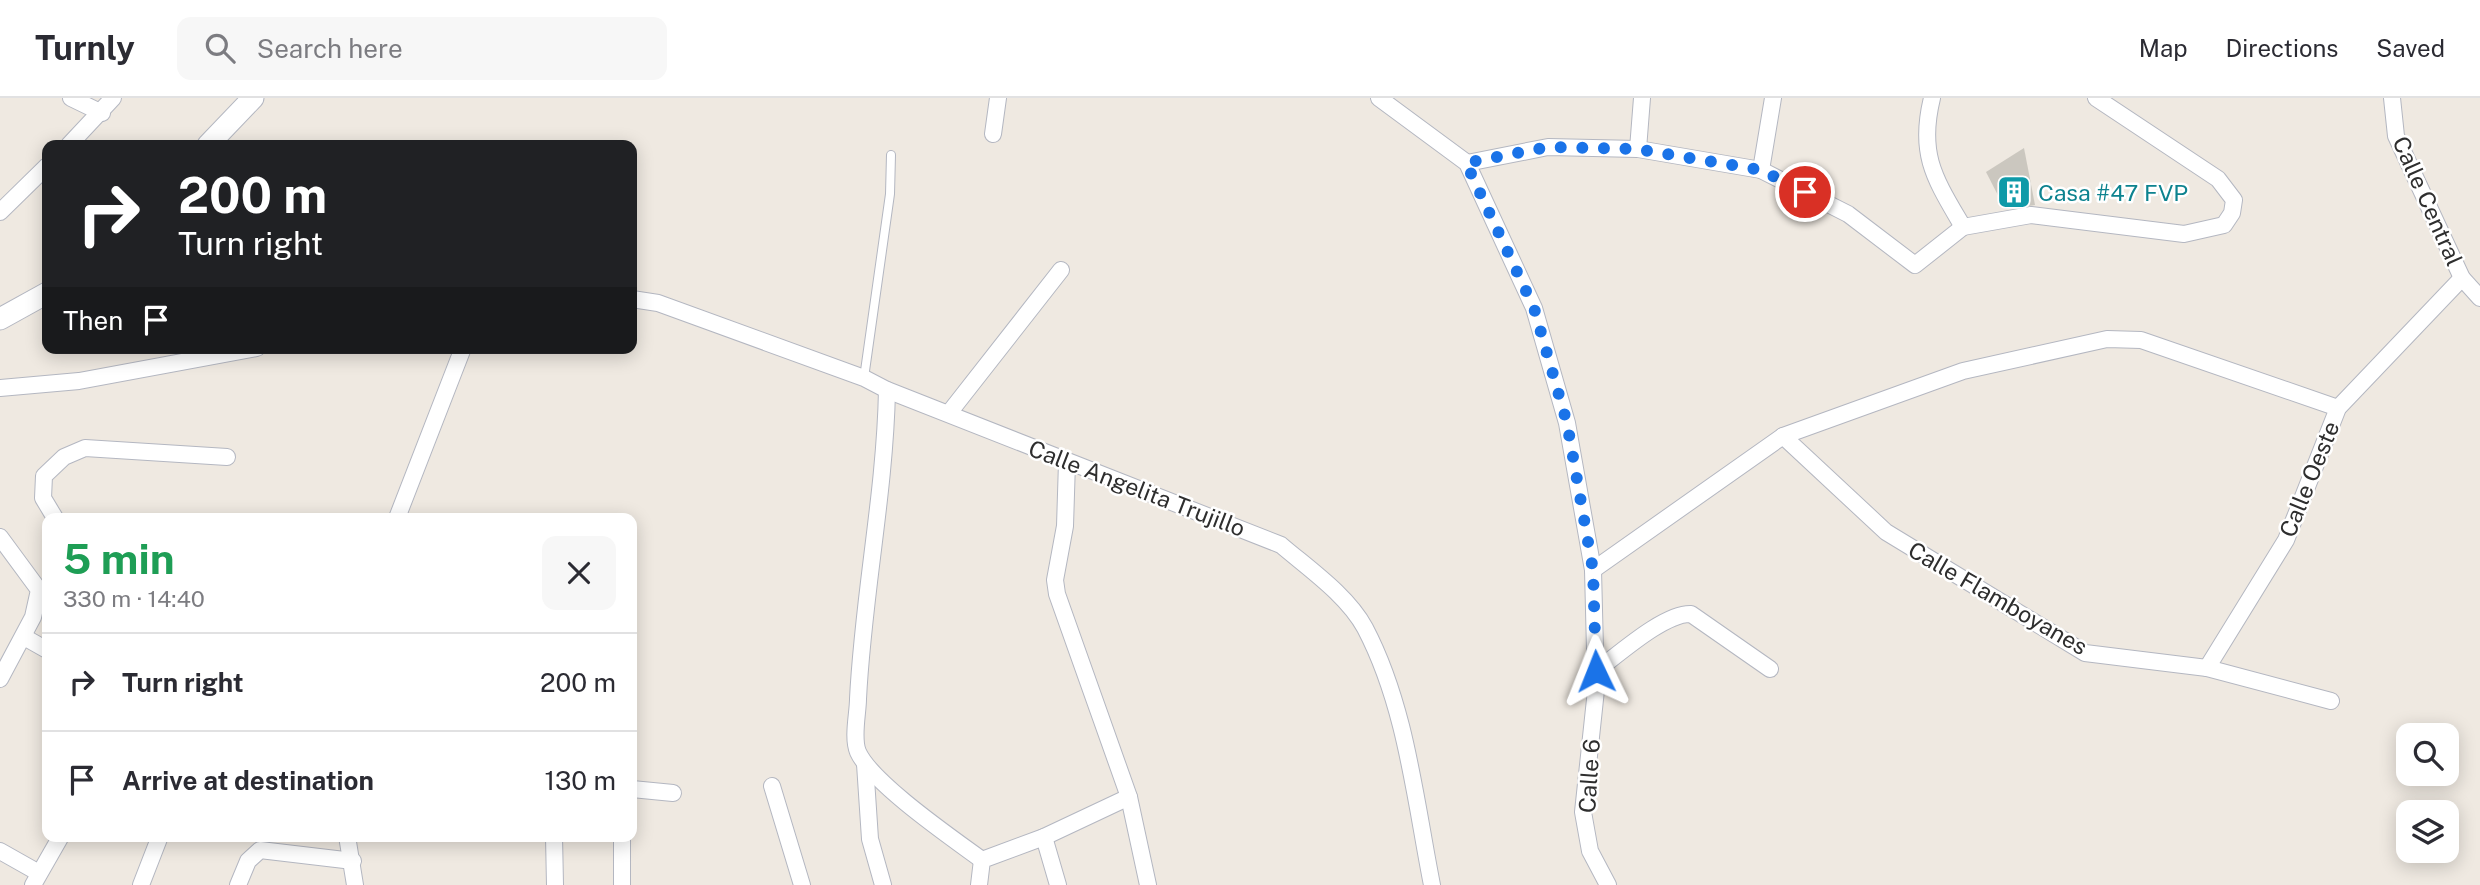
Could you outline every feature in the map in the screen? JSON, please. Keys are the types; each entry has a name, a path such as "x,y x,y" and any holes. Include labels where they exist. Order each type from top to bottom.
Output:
{"main road":[{"path":"213,140 253,98"},
{"path":"0,319 42,296"}],"street":[{"path":"71,98 102,113"},
{"path":"74,140 102,113 113,98"},
{"path":"993,134 998,98"},
{"name":"Calle 6","path":"1379,98 1466,163 1534,308 1567,423 1593,570 1596,671 1583,812 1590,850 1608,885"},
{"path":"1637,149 1642,98"},
{"path":"1761,170 1773,98"},
{"path":"1932,98 1925,127 1927,154 1935,179 1963,227"},
{"path":"1466,163 1548,147 1637,149 1761,170 1848,214 1915,265 1963,227 2031,215 2185,234 2224,225 2232,213 2234,200 2218,179 2096,98"},
{"name":"Calle Central","path":"2392,98 2396,136 2462,278 2480,298"},
{"path":"0,212 42,171"},
{"path":"949,414 1061,270"},
{"name":"Calle Oeste","path":"2207,668 2286,540 2338,408 2462,278"},
{"name":"Calle Angelita Trujillo","path":"637,300 658,303 864,378 887,390 1281,545 1328,585 1364,626 1397,709 1432,885"},
{"path":"1593,570 1783,436 1963,371 2107,339 2141,340 2338,408"},
{"path":"0,388 79,382 226,354"},
{"path":"399,513 461,354"},
{"path":"887,390 886,443 859,674 856,749 865,764 926,819 982,860"},
{"name":"Calle Flamboyanes","path":"1783,436 1886,532 2085,653 2207,668 2331,701"},
{"path":"52,513 43,498 44,476 64,457 85,448 227,457"},
{"path":"1067,462 1065,526 1056,587 1129,797 1149,885"},
{"path":"0,537 39,590 33,617 0,679"},
{"path":"1596,671 1656,628 1682,614 1691,614 1770,668"},
{"path":"24,637 42,647"},
{"path":"865,764 870,839 883,885"},
{"path":"772,786 802,885"},
{"path":"637,789 673,793"},
{"path":"982,860 1044,837 1129,797"},
{"path":"1044,837 1058,885"},
{"path":"0,851 36,879 58,842"},
{"path":"141,885 158,842"},
{"path":"348,842 355,885"},
{"path":"554,842 555,885"},
{"path":"622,842 622,885"},
{"path":"238,885 248,861 260,850 353,861"},
{"path":"979,885 982,860"}],"lane":[{"path":"864,378 890,194 891,155"}],"building":[{"name":"Casa #47 FVP","path":"2024,148 2035,205 2005,209 1986,172"}],"place":[{"name":"Casa #47 FVP","path":"2014,192"}],"route":[{"path":"1596,671 1593,570 1567,423 1534,308 1466,163 1548,147 1637,149 1761,170 1805,192"}]}
